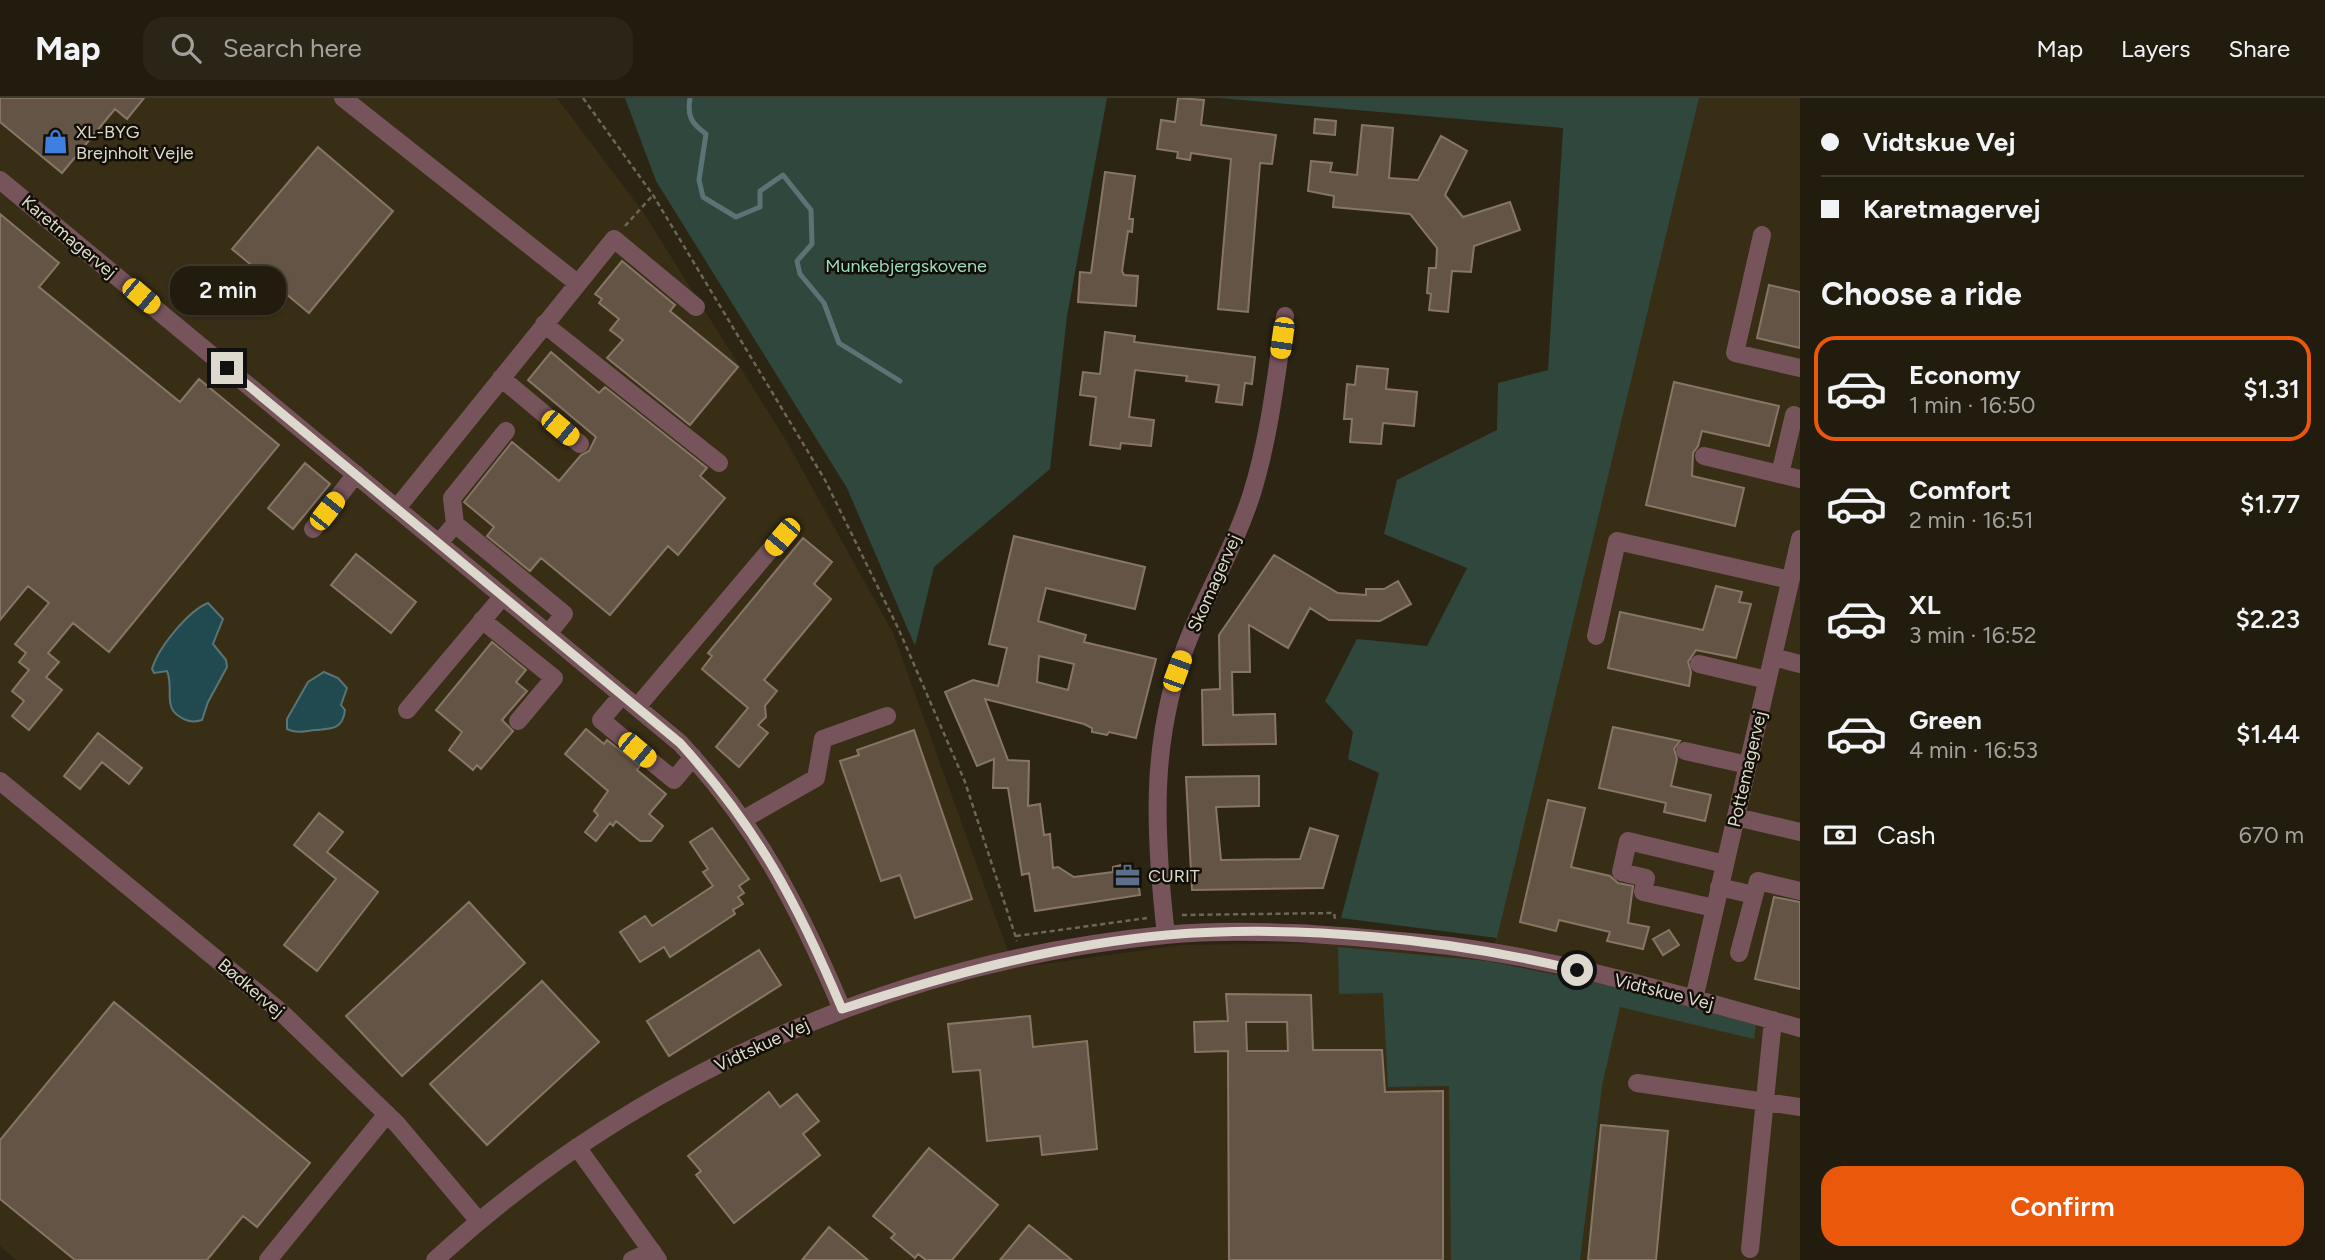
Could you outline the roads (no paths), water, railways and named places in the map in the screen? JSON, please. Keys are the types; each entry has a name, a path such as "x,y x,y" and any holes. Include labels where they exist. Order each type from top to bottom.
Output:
{"street":[{"path":"343,98 577,283"},
{"name":"Karetmagervej","path":"0,180 637,707 693,757 744,820 778,872 812,937 842,1009"},
{"path":"1762,235 1735,354 1800,368"},
{"path":"397,508 614,239 696,307"},
{"name":"Skomagervej","path":"1166,935 1156,842 1157,782 1162,739 1177,671 1252,493 1265,442 1285,316"},
{"path":"544,324 719,463"},
{"path":"501,378 580,444"},
{"path":"1780,474 1794,415"},
{"path":"506,431 452,498 455,524 564,614 548,634"},
{"path":"1704,456 1800,479"},
{"path":"313,529 356,474"},
{"path":"439,543 455,524"},
{"path":"637,707 782,537"},
{"name":"Pottemagervej","path":"1694,999 1773,657 1793,603 1790,580 1800,539"},
{"path":"1596,636 1617,541 1790,580"},
{"path":"407,710 503,596"},
{"path":"482,620 554,678 518,721"},
{"path":"1773,657 1800,664"},
{"path":"1699,664 1768,680"},
{"path":"622,695 601,720 674,780 693,757"},
{"path":"744,820 816,778 823,739 887,716"},
{"path":"1685,751 1748,765"},
{"name":"Bødkervej","path":"0,781 282,1013 387,1114 478,1220"},
{"path":"1736,817 1800,832"},
{"path":"1714,908 1643,891 1646,878 1621,872 1628,841 1725,864"},
{"path":"1739,953 1758,881 1800,891"},
{"path":"1719,887 1754,895"},
{"name":"Vidtskue Vej","path":"435,1260 478,1220 577,1147 742,1052 842,1009 1020,958 1166,935 1325,936 1425,943 1530,959 1800,1028"},
{"path":"1750,1249 1773,1020"},
{"path":"1637,1083 1764,1104 1800,1107"},
{"path":"268,1260 387,1114"},
{"path":"577,1147 655,1255 632,1260"}],"water":[{"path":"208,603 223,619 213,644 226,660 227,667 208,702 202,720 192,721 173,711 167,671 154,673 152,669 160,651 175,631 200,607"},
{"path":"324,672 338,678 347,688 341,705 345,710 342,721 336,727 327,729 298,732 287,729 287,719 308,682"}],"waterway":[{"path":"690,98 691,119 706,134 699,180 703,197 736,217 760,207 760,191 783,175 811,210 812,244 797,261 800,274 824,303 839,343 900,381"}],"place":[{"name":"XL-BYG Brejnholt Vejle","path":"56,142"},
{"name":"CURIT","path":"1128,876"}],"park label":[{"name":"Munkebjergskovene","path":"906,266"}]}
